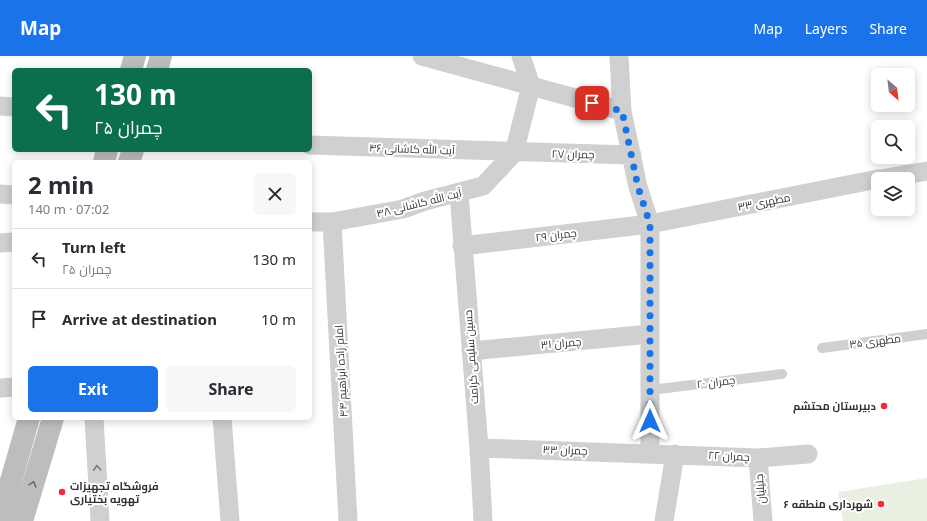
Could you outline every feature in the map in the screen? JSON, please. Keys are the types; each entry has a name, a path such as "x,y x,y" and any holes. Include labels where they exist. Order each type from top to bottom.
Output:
{"main road":[{"path":"132,68 135,56"},
{"path":"158,68 161,56"},
{"path":"0,519 28,420"},
{"path":"22,521 52,420"}],"street":[{"path":"422,56 622,111"},
{"path":"514,153 531,86 521,56"},
{"path":"625,57 622,111 638,187 650,224 650,453"},
{"path":"0,106 12,107"},
{"name":"آیت الله کاشانی ۴۶","path":"312,145 514,153"},
{"name":"چمران ۲۷","path":"514,153 632,156"},
{"name":"آیت الله کاشانی ۴۸","path":"312,222 332,222 403,209 425,201 483,186 514,153"},
{"name":"مطهری ۳۳","path":"915,173 927,171"},
{"name":"مطهری ۳۳","path":"650,224 871,181"},
{"name":"حسین سلیمی کرامت","path":"459,193 479,448 483,521"},
{"path":"0,194 12,195"},
{"name":"امام زاده ابراهیم ۴۴","path":"332,222 348,521"},
{"name":"چمران ۲۹","path":"462,246 650,224"},
{"path":"0,243 12,242"},
{"name":"چمران ۳۱","path":"471,351 650,334"},
{"path":"0,388 12,387"},
{"path":"94,420 100,521"},
{"path":"222,420 230,521"},
{"name":"چمران ۳۳","path":"479,448 650,453"},
{"name":"چمران ۲۲","path":"650,453 758,458 808,454"},
{"path":"664,521 675,454"},
{"name":"جلیلیان","path":"758,458 763,521"}],"lane":[{"name":"مطهری ۳۵","path":"822,348 927,334"},
{"name":"چمران ۲۰","path":"650,390 782,374"}],"green space":[{"name":"شهرداری منطقه ۶","path":"927,478 927,521 843,521 838,492"}],"place":[{"name":"دبیرستان محتشم","path":"884,406"},
{"name":"فروشگاه تجهیزات تهویه بختیاری","path":"62,492"},
{"name":"شهرداری منطقه ۶","path":"881,504"}],"route":[{"path":"592,103 622,111 638,187 650,224 650,421"}]}
